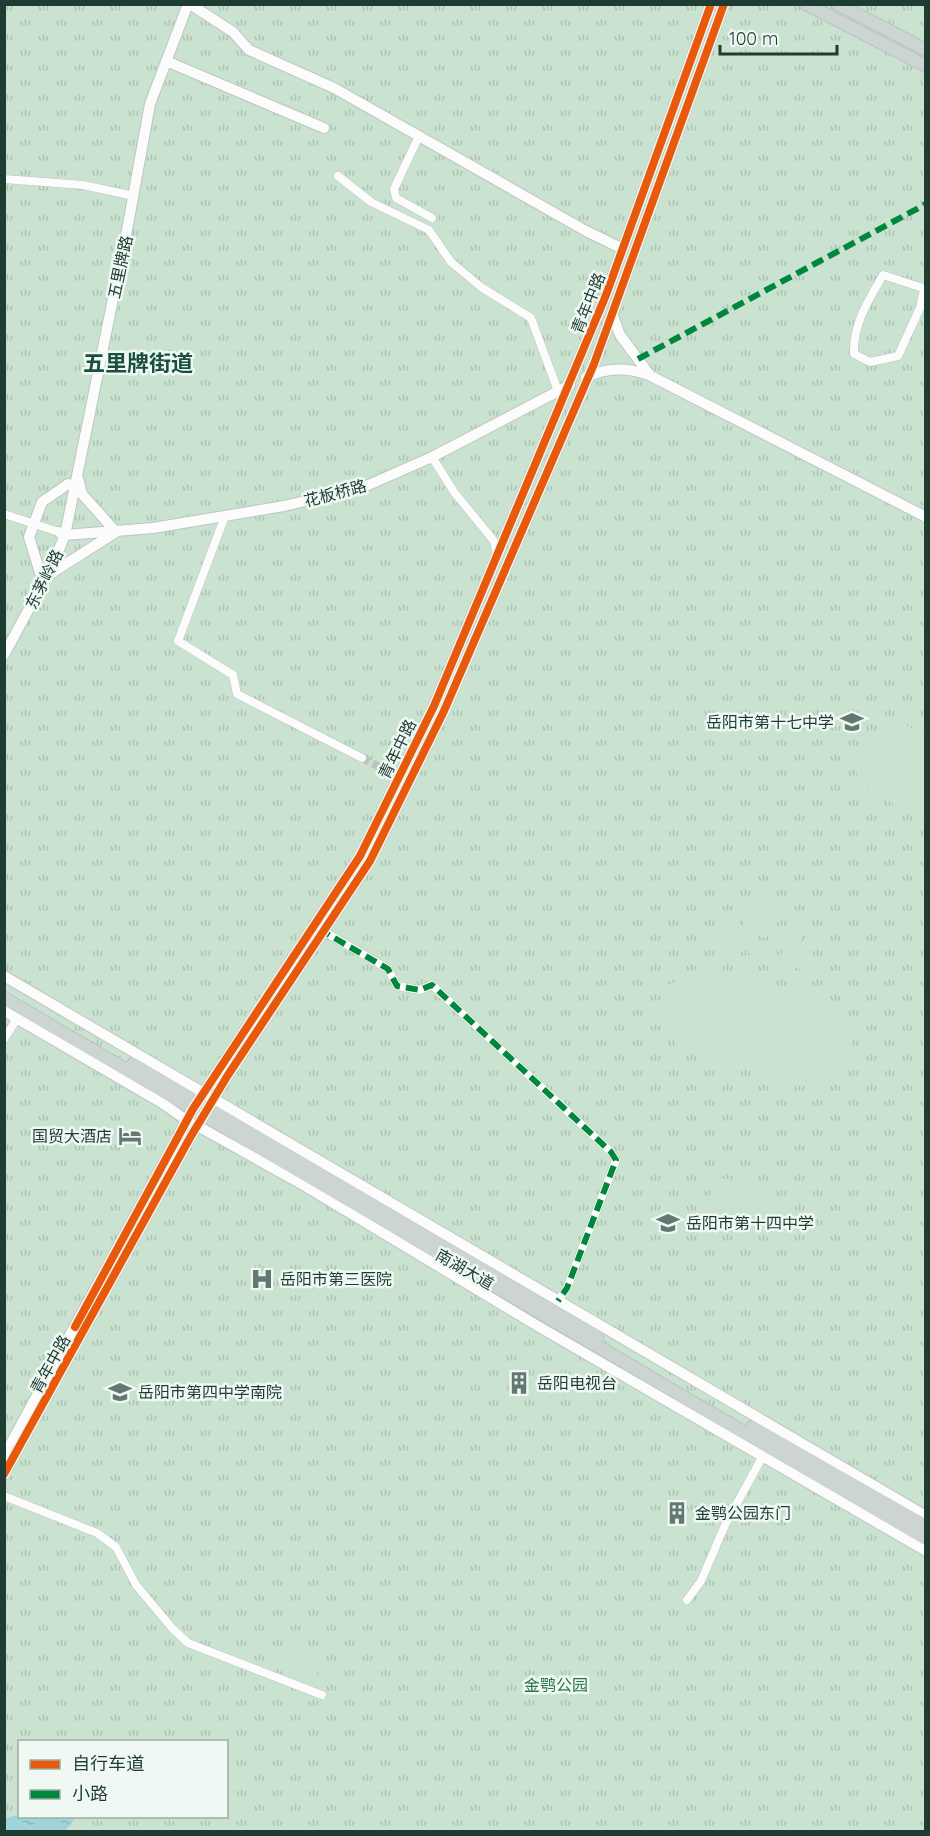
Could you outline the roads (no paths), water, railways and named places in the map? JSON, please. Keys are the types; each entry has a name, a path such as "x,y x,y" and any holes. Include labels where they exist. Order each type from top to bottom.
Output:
{"main road":[{"name":"五里牌路","path":"62,533 77,476 130,195 143,102 180,4"},
{"name":"五里牌路","path":"62,533 68,484 150,104 189,4"},
{"path":"189,4 233,32 249,50 334,88 586,231 623,249"},
{"path":"715,6 735,4"},
{"path":"806,4 926,66"},
{"path":"838,4 926,50"},
{"name":"青年中路","path":"4,1456 200,1112 319,929 360,856 434,706 498,557 562,388 606,295 715,6"},
{"name":"青年中路","path":"319,929 370,861 444,711 588,376 613,316 715,6"},
{"path":"166,62 324,128"},
{"path":"613,316 620,336 649,375 926,517"},
{"name":"花板桥路","path":"62,533 116,532 225,516 284,507 364,487 432,457 562,388 604,369 634,369 649,375"},
{"path":"68,484 42,502 29,537 44,574 116,532 82,494 77,476"},
{"name":"东茅岭路","path":"4,655 62,533"},
{"name":"东茅岭路","path":"4,643 44,574"},
{"path":"4,976 305,1186 536,1325 926,1551"},
{"name":"南湖大道","path":"4,989 200,1112 926,1526"},
{"name":"南湖大道","path":"4,998 926,1539"},
{"path":"4,1011 558,1301 926,1516"},
{"name":"青年中路","path":"4,1474 200,1112"}],"street":[{"path":"419,136 394,189 396,198 432,218"},
{"path":"338,176 371,202 429,230 451,262 481,287 531,318 562,388"},
{"path":"4,179 83,185 130,195"},
{"path":"884,275 925,289 920,308 898,356 870,362 854,354 854,338 863,308 884,275"},
{"path":"432,457 454,492 494,541 498,557"},
{"path":"4,514 62,533"},
{"path":"225,516 178,641 233,675 237,694 362,758"},
{"path":"319,929 388,969 397,986 420,990 432,986 611,1152 616,1160 567,1288 558,1301"},
{"path":"4,1040 17,1018"},
{"path":"687,1600 701,1581 726,1523 763,1456"},
{"path":"4,1496 97,1533 116,1547 136,1585 188,1643 322,1695"}],"water":[{"path":"18,1815 18,1818 75,1818 65,1831 5,1831 5,1818"}],"tunnel":[{"path":"362,758 399,777"}],"place":[{"name":"岳阳市第十七中学","path":"852,722"},
{"name":"国贸大酒店","path":"130,1136"},
{"name":"岳阳市第十四中学","path":"668,1223"},
{"name":"岳阳市第三医院","path":"262,1279"},
{"name":"岳阳电视台","path":"519,1383"},
{"name":"岳阳市第四中学南院","path":"120,1392"},
{"name":"金鹗公园东门","path":"677,1513"}],"district":[{"name":"五里牌街道","path":"138,363"}],"park label":[{"name":"金鹗公园","path":"556,1685"}]}
